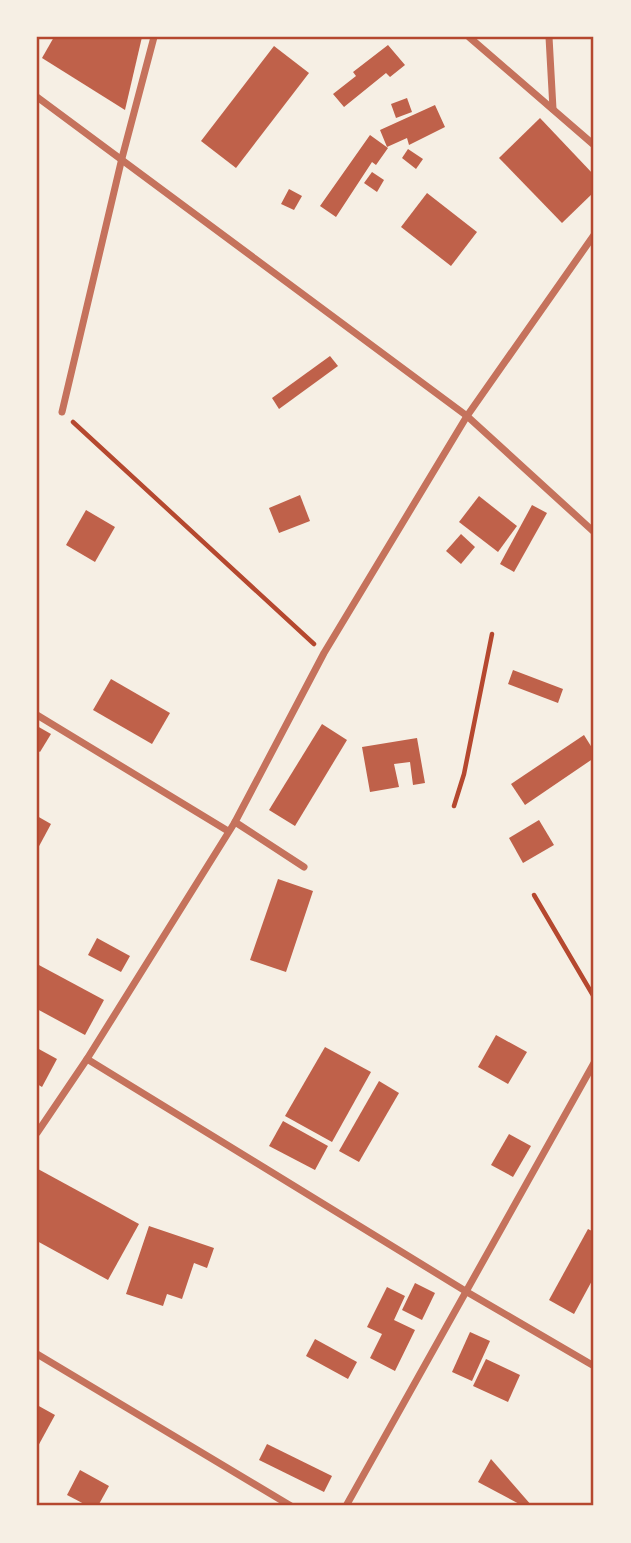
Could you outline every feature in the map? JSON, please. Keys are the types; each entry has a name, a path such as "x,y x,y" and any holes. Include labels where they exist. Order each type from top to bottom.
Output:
{"street":[{"path":"62,412 122,158 154,37"},
{"path":"469,37 594,145"},
{"path":"549,37 553,110"},
{"path":"37,97 467,415 594,532"},
{"path":"37,1133 87,1059 235,822 324,653 467,415 594,235"},
{"path":"37,715 228,831"},
{"path":"235,822 304,867"},
{"path":"87,1059 467,1292 594,1366"},
{"path":"346,1506 594,1063"},
{"path":"37,1354 291,1506"}],"path":[{"path":"62,412 324,653"},
{"path":"454,806 464,774 492,634"},
{"path":"534,895 594,997"}],"building":[{"path":"54,37 142,37 125,110 42,58"},
{"path":"388,45 405,65 390,77 386,73 344,107 333,94 356,76 353,72"},
{"path":"274,46 309,73 236,168 201,141"},
{"path":"407,98 412,112 396,118 391,104"},
{"path":"435,105 445,127 409,145 407,138 387,147 380,130"},
{"path":"540,118 594,175 594,192 562,223 499,158"},
{"path":"370,135 388,148 376,165 372,162 336,217 320,206"},
{"path":"408,149 423,159 416,169 402,158"},
{"path":"372,172 384,180 377,192 364,183"},
{"path":"289,189 302,196 294,210 281,204"},
{"path":"427,193 477,232 451,266 401,227"},
{"path":"330,356 338,366 279,409 272,398"},
{"path":"300,495 310,521 279,533 269,508"},
{"path":"479,496 517,526 498,552 459,522"},
{"path":"532,505 547,513 514,572 500,564"},
{"path":"86,510 115,527 95,562 66,545"},
{"path":"461,534 475,547 461,564 446,551"},
{"path":"513,670 563,689 558,703 508,684"},
{"path":"111,679 170,713 152,744 93,710"},
{"path":"322,724 347,740 295,826 269,810"},
{"path":"37,726 51,734 40,752 37,750"},
{"path":"584,735 594,751 594,758 525,805 511,784"},
{"path":"417,738 425,783 413,785 410,762 394,764 399,787 370,792 362,747"},
{"path":"37,816 51,824 37,850"},
{"path":"539,820 554,845 523,863 509,838"},
{"path":"278,879 313,891 286,972 250,960"},
{"path":"97,938 130,956 121,972 88,955"},
{"path":"37,964 104,1000 85,1035 37,1009"},
{"path":"496,1035 527,1052 508,1084 478,1067"},
{"path":"325,1047 371,1072 332,1142 285,1116"},
{"path":"37,1048 57,1059 42,1087 37,1084"},
{"path":"379,1081 399,1093 359,1162 339,1151"},
{"path":"283,1121 328,1146 315,1170 269,1146"},
{"path":"509,1134 531,1146 513,1177 491,1165"},
{"path":"38,1169 139,1224 108,1280 37,1241"},
{"path":"149,1226 214,1248 207,1268 194,1263 182,1299 167,1294 163,1306 126,1294"},
{"path":"588,1229 594,1232 594,1277 574,1314 549,1300"},
{"path":"415,1283 435,1293 422,1320 402,1310"},
{"path":"387,1287 405,1296 394,1320 415,1330 395,1371 370,1358 382,1334 367,1327"},
{"path":"470,1332 490,1341 472,1381 452,1372"},
{"path":"315,1339 357,1362 348,1379 306,1356"},
{"path":"486,1359 520,1375 508,1402 473,1386"},
{"path":"37,1405 55,1415 37,1448"},
{"path":"267,1444 332,1476 324,1492 259,1460"},
{"path":"491,1459 532,1506 523,1506 478,1482"},
{"path":"80,1470 109,1486 98,1506 88,1506 67,1495"}]}
